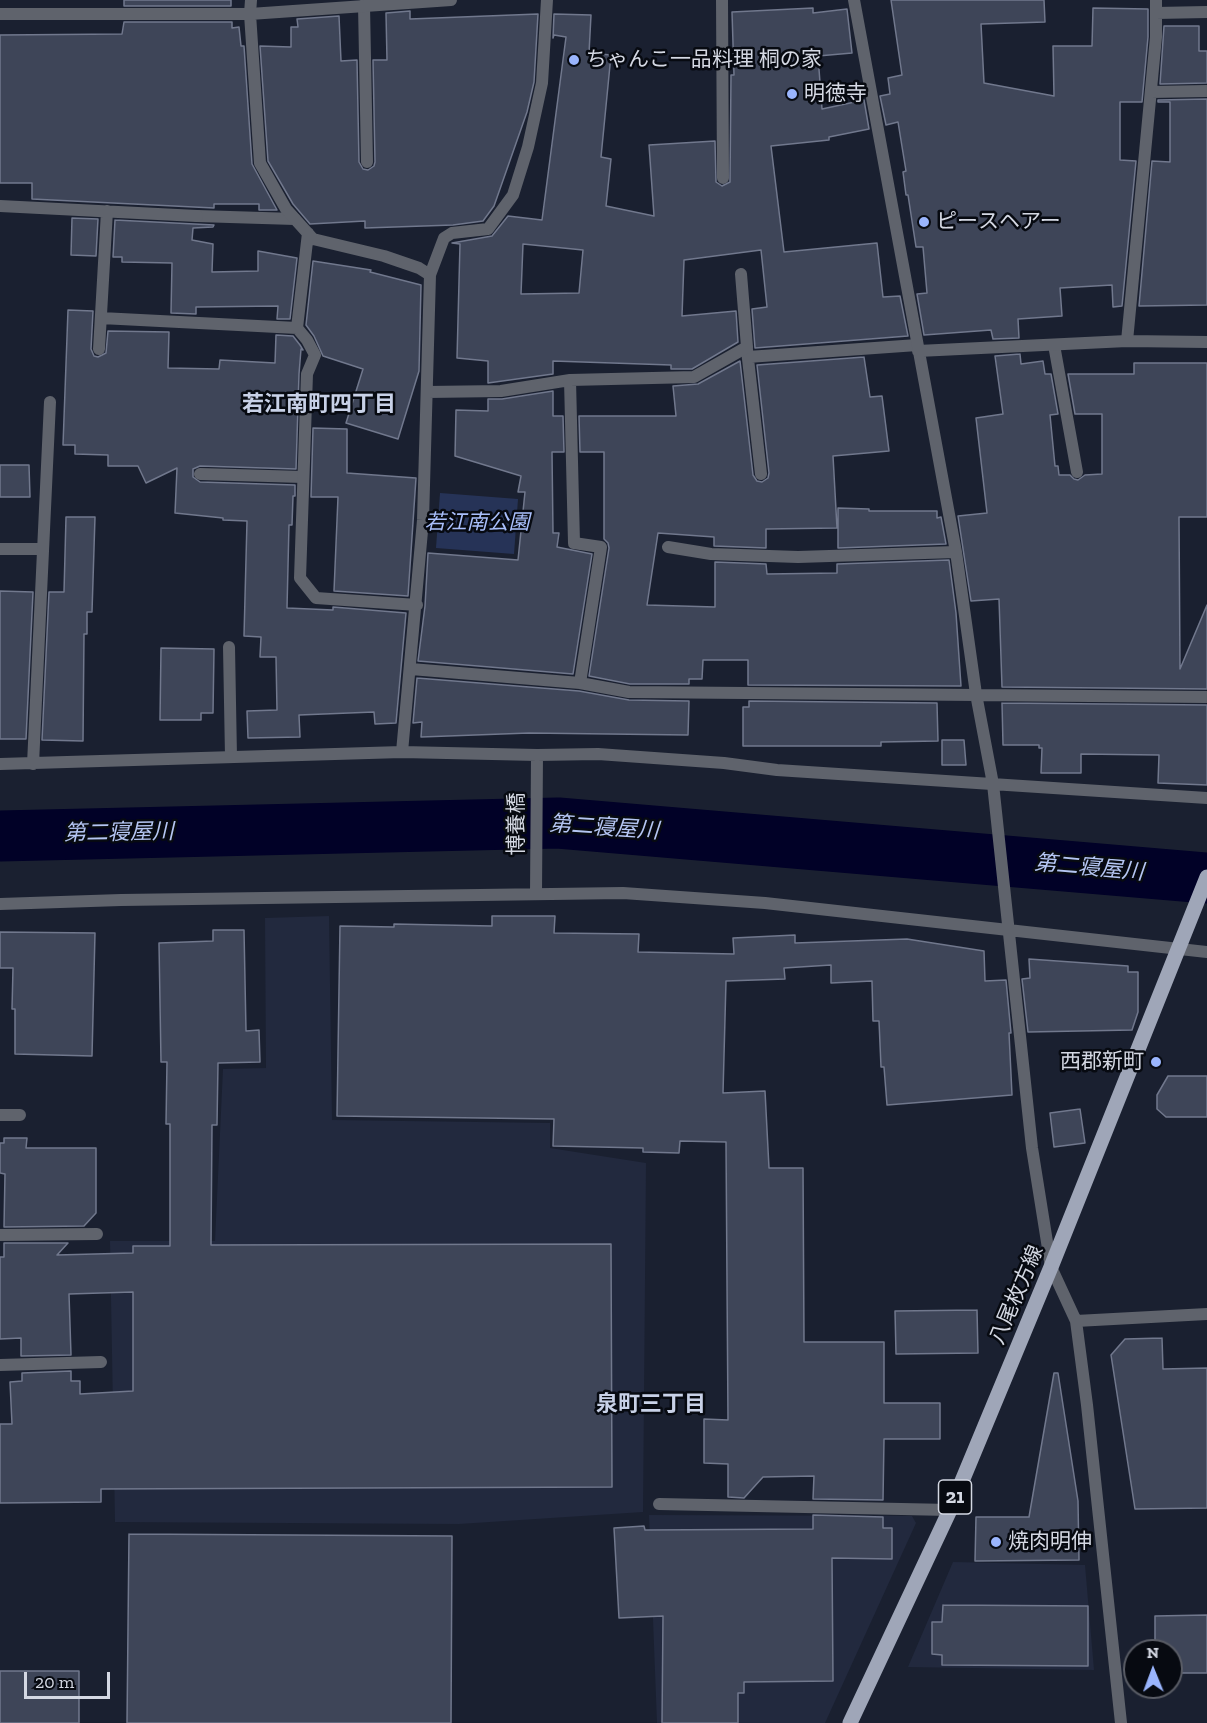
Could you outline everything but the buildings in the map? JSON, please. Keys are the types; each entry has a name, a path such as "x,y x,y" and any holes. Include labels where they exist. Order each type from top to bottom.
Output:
{"main road":[{"name":"八尾枚方線","path":"850,1723 950,1510 1051,1267 1207,877"}],"street":[{"path":"251,0 260,163 286,209 313,239 384,256 419,268 430,275"},
{"path":"0,14 250,14 451,0"},
{"path":"402,752 423,520 430,275 444,238 452,233 488,230 513,195 528,147 542,83 547,0"},
{"path":"722,0 723,178"},
{"path":"854,0 956,552 976,694 993,784 1032,1148 1051,1267 1076,1321 1121,1723"},
{"path":"1127,341 1151,92 1156,0"},
{"path":"364,5 368,162"},
{"path":"1156,13 1207,12"},
{"path":"1151,92 1207,91"},
{"path":"0,206 295,219"},
{"path":"99,349 107,212"},
{"path":"308,233 297,328 315,355 307,374 300,578 316,598 417,605"},
{"path":"741,274 761,474"},
{"path":"102,318 297,328"},
{"path":"427,392 501,391 570,380 694,377 747,352 1054,345 1127,341 1207,342"},
{"path":"1054,345 1077,472"},
{"path":"570,380 574,543 601,548 580,683"},
{"path":"33,764 50,402"},
{"path":"200,474 303,477"},
{"path":"668,547 711,554 798,557 956,552"},
{"path":"0,549 43,549"},
{"path":"229,647 231,757"},
{"path":"411,669 580,683 629,692 1207,697"},
{"path":"0,765 402,752 598,754 724,763 777,770 1207,798"},
{"name":"博養橋","path":"536,893 537,755"},
{"path":"0,904 121,900 623,893 765,903 1207,952"},
{"path":"0,1115 20,1115"},
{"path":"0,1236 97,1234"},
{"path":"1076,1321 1207,1314"},
{"path":"0,1365 101,1362"},
{"path":"659,1504 950,1510"}],"shaded area":[{"path":"329,916 332,1120 550,1123 550,1148 646,1163 643,1512 459,1524 115,1522 110,1241 215,1241 223,1069 266,1068 265,918"},
{"path":"649,1515 912,1516 916,1523 825,1723 657,1723"},
{"path":"953,1562 1085,1565 1094,1670 908,1667"}],"green space":[{"name":"若江南公園","path":"440,493 518,499 514,554 436,548"}],"waterway":[{"name":"第二寝屋川","path":"0,836 558,823 1207,878"}],"place":[{"name":"ちゃんこ一品料理 桐の家","path":"574,60"},
{"name":"明徳寺","path":"792,94"},
{"name":"ピースヘアー","path":"924,222"},
{"name":"西郡新町","path":"1156,1062"},
{"name":"焼肉明伸","path":"996,1542"}],"district":[{"name":"若江南町四丁目","path":"319,405"},
{"name":"泉町三丁目","path":"651,1405"}]}
